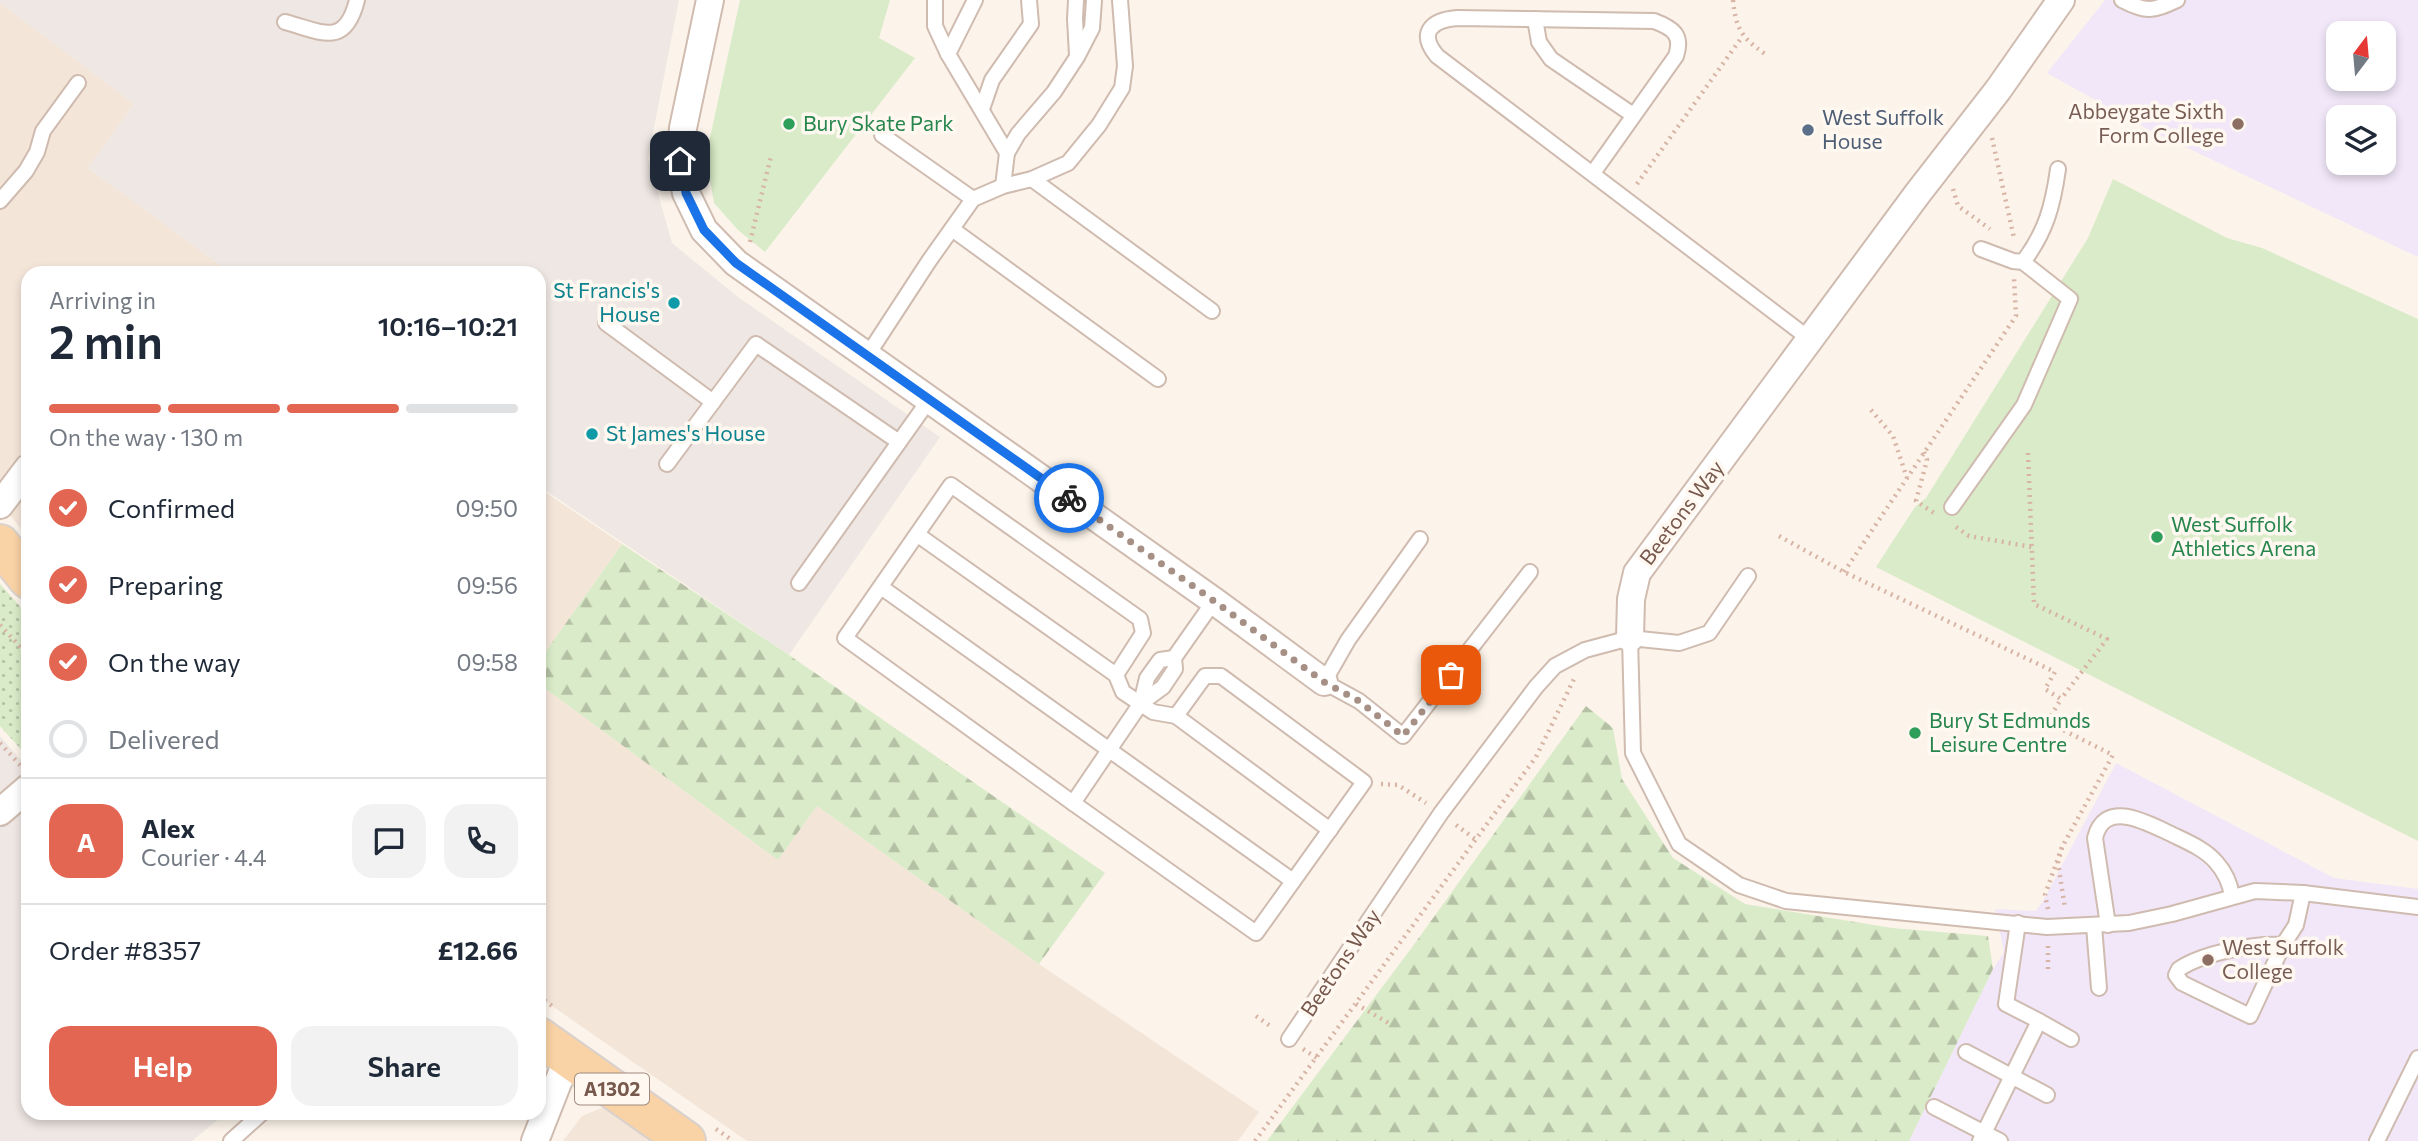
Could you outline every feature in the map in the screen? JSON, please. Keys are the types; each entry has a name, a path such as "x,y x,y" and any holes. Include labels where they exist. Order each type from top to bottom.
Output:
{"main road":[{"path":"0,544 21,570"},
{"name":"A1302","path":"553,1047 686,1141"}],"street":[{"path":"710,0 683,128 680,161 686,193 704,230 736,263 1214,601 1324,682"},
{"name":"Beetons Way","path":"1630,638 1630,600 1637,573 1918,193 1998,90 2061,0"},
{"path":"0,505 21,477"},
{"path":"0,812 21,794"},
{"path":"546,1084 553,1047"},
{"path":"535,1141 539,1120"}],"lane":[{"path":"285,22 333,33 345,29 352,18 357,0"},
{"path":"935,0 935,26 948,54 1007,153"},
{"path":"948,54 975,0"},
{"path":"982,109 992,80 1031,24 1028,0"},
{"path":"1076,0 1077,57"},
{"path":"1003,186 1007,153 1018,134 1054,92 1077,57 1092,28 1094,0"},
{"path":"867,356 974,199 1068,163 1099,125 1122,88 1125,66 1120,0"},
{"path":"2122,0 2133,6 2156,10 2178,0"},
{"path":"1593,173 1676,56 1679,45 1670,26 1654,21 1442,19 1431,26 1429,46 1437,56 1811,340"},
{"path":"1535,19 1539,42 1551,59 1633,115"},
{"path":"0,201 26,172 37,152 43,131 78,83"},
{"path":"882,135 974,199"},
{"path":"2017,257 2036,245 2053,204 2058,169"},
{"path":"1032,179 1212,311"},
{"path":"952,229 1158,379"},
{"path":"1952,507 2024,405 2070,299 2017,257 1981,249"},
{"path":"606,323 713,402"},
{"path":"667,464 756,344 899,443"},
{"path":"799,583 929,400"},
{"path":"1116,675 1143,633 1140,620 951,485 845,638 1256,933 1364,782 1221,676 1205,676 1176,716"},
{"path":"918,535 1116,675 1123,692 1153,712 1176,716 1330,830"},
{"path":"1420,539 1348,640 1324,682 1359,701 1403,736 1530,572"},
{"path":"1748,576 1709,633 1679,643 1630,638 1633,753 1679,844 1739,885 1786,901 2047,927 2101,926 2172,914 2255,891 2303,893 2418,907"},
{"path":"881,587 1293,881"},
{"path":"1073,803 1140,703 1163,687 1175,669 1174,658 1214,601"},
{"name":"Beetons Way","path":"1289,1040 1441,813 1555,666 1585,650 1630,638"},
{"path":"2099,988 2101,926 2095,838 2097,830 2108,819 2132,817 2198,848 2215,860 2230,884 2232,897"},
{"path":"2283,944 2251,946 2196,961 2179,969 2176,975 2182,983 2250,1016 2283,944 2296,925 2303,893"},
{"path":"2018,923 2006,1004 2071,1039"},
{"path":"1982,1137 2039,1021"},
{"path":"1966,1052 2047,1095"},
{"path":"2377,1141 2418,1058"},
{"path":"1934,1107 1982,1137 2000,1141"},
{"path":"231,1141 254,1120"}],"path":[{"path":"1733,0 1742,37 1765,54"},
{"path":"1626,199 1742,37"},
{"path":"1844,572 2016,316 2017,257 1992,136 1988,131"},
{"path":"736,263 751,240 771,156"},
{"path":"1951,183 1958,206 2017,257"},
{"path":"1871,410 1893,436 1907,478"},
{"path":"2028,453 2034,604 2107,639 2047,722 2113,755 2062,847 2045,895 2048,910 2065,911 2058,863 2062,847"},
{"path":"1779,536 1844,572 2055,672 2045,689 2062,699"},
{"path":"0,625 21,648"},
{"path":"1255,1141 1536,757 1571,687 1585,650"},
{"path":"0,743 21,767"},
{"path":"1398,785 1429,804"},
{"path":"1356,1004 1392,1025"}],"shaded area":[{"path":"0,0 679,0 648,158 672,243 738,297 940,437 789,655 546,491 546,266 221,266 88,168 134,104 0,3"},
{"name":"Abbeygate Sixth Form College","path":"2105,0 2418,0 2418,257 2149,130 2047,73"},
{"path":"0,3 134,104 88,168 221,266 21,266 21,528 0,503"},
{"path":"546,493 622,544 546,651"},
{"path":"546,689 778,860 817,806 1039,964 1259,1112 1238,1141 747,1141 546,1002"},
{"path":"0,736 21,760 21,1120 218,1120 192,1141 0,1141"},
{"name":"West Suffolk College","path":"2116,763 2334,878 2418,889 2418,1141 1909,1141 1993,969 2004,952 1995,909 2036,911"},
{"path":"604,1107 653,1141 563,1141 582,1116"}],"green space":[{"name":"Bury Skate Park","path":"740,0 890,0 879,38 915,58 765,252 738,230 714,203 706,156"},
{"name":"West Suffolk Athletics Arena","path":"2113,179 2227,238 2262,248 2418,319 2418,841 1876,567 1915,507 1926,498 2088,238"},
{"path":"622,544 789,655 1105,873 1039,964 817,806 778,860 546,689 546,651"},
{"path":"0,584 21,607 21,749 0,726"},
{"path":"1586,706 1613,728 1622,779 1673,858 1745,904 1892,928 1988,936 1993,969 1909,1141 1267,1141 1410,950"}],"way so far":[{"path":"1069,498 1324,682 1359,701 1403,736 1451,675"}],"place":[{"name":"Bury Skate Park","path":"789,124"},
{"name":"Abbeygate Sixth Form College","path":"2238,124"},
{"name":"West Suffolk House","path":"1808,130"},
{"name":"St Francis's House","path":"674,303"},
{"name":"St James's House","path":"592,434"},
{"name":"West Suffolk Athletics Arena","path":"2157,537"},
{"name":"Bury St Edmunds Leisure Centre","path":"1915,733"},
{"name":"West Suffolk College","path":"2208,960"}],"route":[{"path":"680,161 686,193 704,230 736,263 1069,498"}]}
